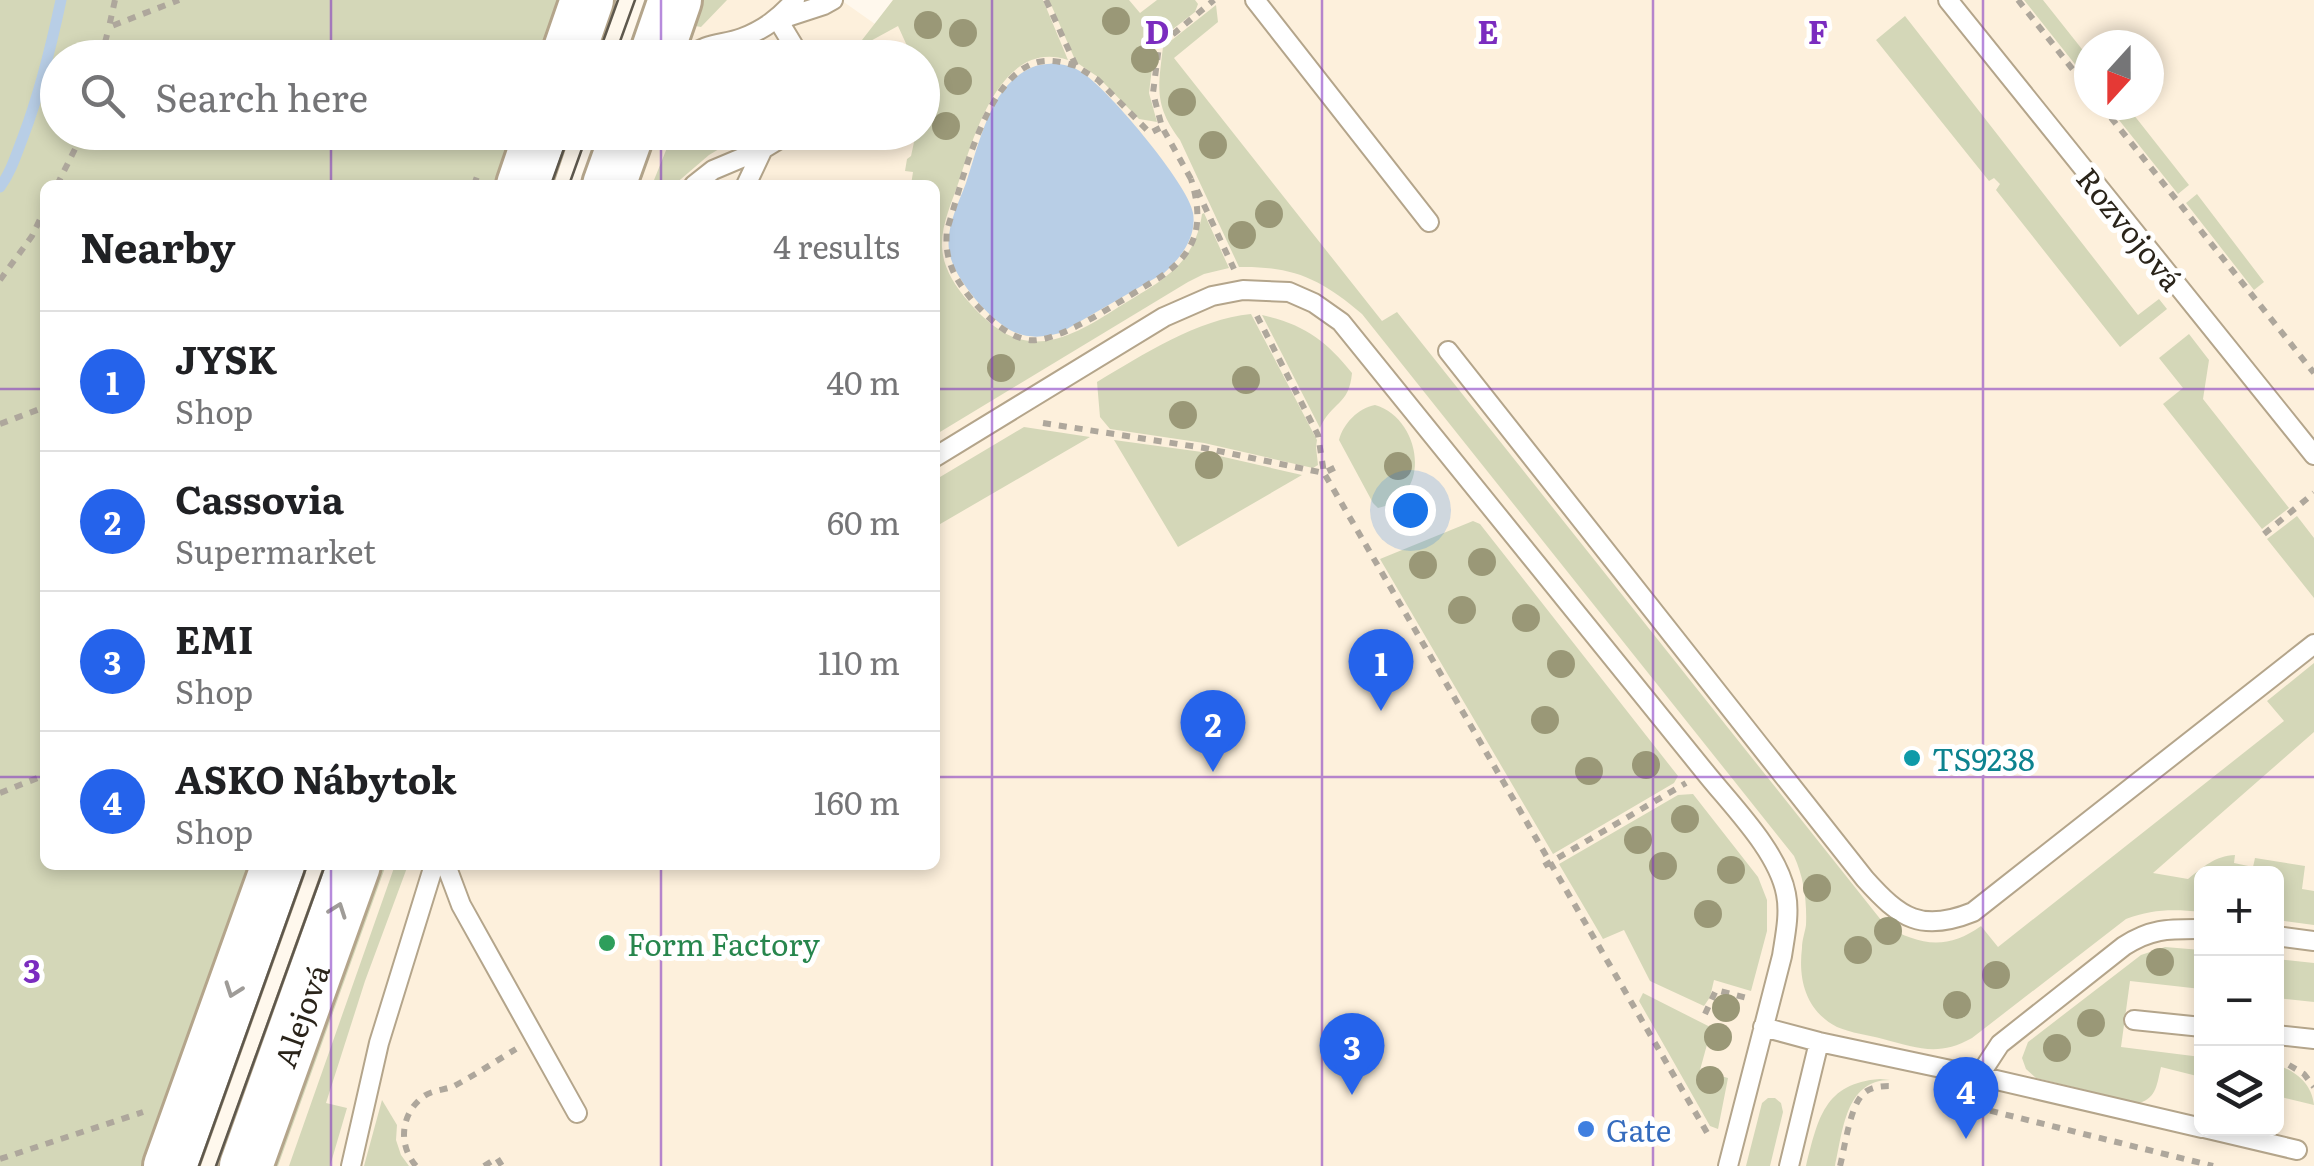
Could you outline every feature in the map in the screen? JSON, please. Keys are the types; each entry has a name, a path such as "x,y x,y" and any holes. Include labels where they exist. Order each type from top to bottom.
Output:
{"street":[{"path":"573,40 587,0"},
{"path":"662,40 676,0"},
{"path":"524,180 535,150"},
{"path":"170,1166 276,870"},
{"name":"Alejová","path":"246,1166 352,870"}],"lane":[{"path":"778,20 795,0"},
{"path":"736,40 833,0"},
{"path":"1255,0 1429,222"},
{"name":"Rozvojová","path":"1948,0 2314,455"},
{"path":"778,20 790,40"},
{"path":"700,180 713,170 760,150"},
{"path":"748,180 762,150"},
{"path":"940,455 1164,317 1212,296 1244,290 1289,292 1342,322 1778,868 1787,896 1782,956 1728,1166"},
{"path":"1448,351 1865,879 1891,908 1909,917 1930,922 1953,920 1973,912 2314,644"},
{"path":"351,1166 380,1042 432,870"},
{"path":"448,870 461,905 576,1113"},
{"path":"1979,1076 2000,1044 2124,946 2143,934 2194,929"},
{"path":"2284,937 2314,941"},
{"path":"2134,1020 2194,1026"},
{"path":"1764,1027 2194,1126"},
{"path":"2284,1036 2314,1039"},
{"path":"1789,1166 1819,1042"},
{"path":"2237,1136 2297,1150"}],"path":[{"path":"106,40 115,0"},
{"path":"109,27 179,0"},
{"path":"1046,0 1076,66"},
{"path":"1214,0 1159,46 1154,93 1162,127 1318,434 1324,473 1548,864 1709,1134 1705,1150"},
{"path":"2018,0 2074,71"},
{"path":"1162,127 1150,133 1098,80 1076,66 1058,60 1038,62 1019,72 996,96 978,136 947,230 948,263 962,288 984,314 1010,333 1028,340 1047,340 1064,333 1173,269 1185,255 1195,233 1198,202 1191,178"},
{"path":"2113,120 2314,373"},
{"path":"59,180 72,150"},
{"path":"0,280 40,219"},
{"path":"0,424 40,409"},
{"path":"1002,416 1204,448 1324,473 1340,465"},
{"path":"2264,534 2314,493"},
{"path":"1548,864 1705,772"},
{"path":"0,793 40,776"},
{"path":"1704,1014 1716,990 1769,1004"},
{"path":"416,1166 405,1148 403,1129 414,1107 424,1096 451,1088 518,1048 515,1043"},
{"path":"2284,1063 2296,1068 2314,1086"},
{"path":"1840,1166 1860,1098 1870,1089 1894,1086"},
{"path":"1950,1100 2212,1166"},
{"path":"0,1159 137,1113 167,1111 188,1117"},
{"path":"484,1166 497,1158 502,1166"}],"shaded area":[{"path":"675,0 841,0 875,24 893,0 2314,0 2314,1166 246,1166 352,870 940,870 940,180 611,180 622,150 940,150 940,40 661,40"}],"green space":[{"path":"0,0 560,0 546,40 40,40 40,150 507,150 497,180 40,180 40,870 255,870 148,1166 0,1166"},
{"path":"700,0 727,0 701,27 690,25"},
{"path":"893,0 1043,0 1068,60 1045,57 1025,63 994,95 973,140 943,230 943,255 954,283 986,320 1004,332 1038,342 1056,339 1093,323 1171,272 1191,248 1204,213 1229,268 1188,282 940,432 940,180 912,180 913,172 905,171 912,150 940,150 940,40 904,40 898,26 872,40 862,40"},
{"path":"1049,0 1129,0 1140,13 1157,0 1195,0 1195,12 1155,43 1149,93 1157,122 1139,119 1098,77 1076,62"},
{"path":"2024,0 2043,0 2074,39 2074,63"},
{"path":"1216,5 1218,22 1174,58 1382,321 1397,312 1885,925 1933,942 1957,939 1981,926 1998,947 2284,721 2267,701 2314,663 2314,732 2153,873 2188,879 2194,874 2194,911 2145,913 2126,919 1960,1044 1918,1048 1848,1031 1826,1020 1811,1003 1803,983 1806,907 1794,856 1362,314 1305,277 1275,269 1239,267 1162,106 1163,47"},
{"path":"1905,16 2138,315 2159,299 2167,309 2120,347 1996,190 2000,184 1994,178 1989,181 1876,40"},
{"path":"2119,120 2138,120 2189,185 2178,194"},
{"path":"666,150 717,150 680,180 654,180"},
{"path":"2197,194 2264,282 2254,290 2186,203"},
{"path":"1251,314 1317,440 1318,465 1313,468 1204,443 1110,429 1100,417 1097,382 1191,331"},
{"path":"1262,315 1313,335 1352,373 1344,398 1320,428"},
{"path":"2189,334 2209,360 2203,399 2289,508 2262,529 2163,404 2183,388 2159,358"},
{"path":"1375,405 1403,425 1415,457 1408,489 1396,501 1378,508 1339,440 1352,418"},
{"path":"1024,427 1090,437 940,524 940,477"},
{"path":"1114,440 1202,452 1302,475 1178,547"},
{"path":"2297,516 2314,538 2314,598 2267,539"},
{"path":"1473,521 1480,524 1678,776 1674,783 1553,854 1380,559"},
{"path":"1693,794 1758,877 1767,900 1767,931 1751,991 1714,980 1704,1006 1650,981 1624,930 1603,939 1559,864 1678,795"},
{"path":"2235,855 2234,863 2248,866 2204,866"},
{"path":"2255,858 2305,866 2302,889 2314,891 2314,925 2284,921 2284,866 2253,866"},
{"path":"375,870 384,870 278,1166 268,1166"},
{"path":"393,870 406,870 326,1103 347,1108 330,1166 289,1166"},
{"path":"2165,947 2194,949 2194,988 2130,981 2121,1047 2194,1056 2194,1075 2161,1067 2153,1094 2139,1103 2036,1078 2026,1069 2022,1058 2028,1042 2141,955"},
{"path":"2284,960 2314,963 2314,1002 2284,999"},
{"path":"1643,993 1726,1035 1724,1045 1708,1041 1700,1070 1728,1078 1718,1129 1710,1126 1639,1001"},
{"path":"2284,1068 2302,1079 2314,1105 2284,1098"},
{"path":"1890,1080 1875,1082 1855,1098 1844,1124 1835,1166 1806,1166 1820,1119 1835,1096 1861,1082"},
{"path":"1768,1098 1781,1103 1783,1112 1770,1166 1746,1166 1762,1103"},
{"path":"382,1100 397,1125 396,1140 409,1166 364,1166"}],"water":[{"path":"1056,63 1090,78 1125,113 1177,181 1194,222 1186,246 1164,273 1060,333 1031,336 1004,326 974,297 952,261 949,233 996,101 1018,75 1036,66"}],"waterway":[{"path":"52,40 61,0"},
{"path":"0,187 13,163 40,85"}],"tram line":[{"path":"604,40 618,0"},
{"path":"621,40 635,0"},
{"path":"553,180 564,150"},
{"path":"571,180 582,150"},
{"path":"199,1166 305,870"},
{"path":"216,1166 323,870"}],"place":[{"name":"JYSK","path":"1381,711"},
{"name":"TS9238","path":"1912,758"},
{"name":"Cassovia","path":"1213,772"},
{"name":"Form Factory","path":"607,943"},
{"name":"EMI","path":"1352,1095"},
{"name":"Gate","path":"1586,1129"},
{"name":"ASKO Nábytok","path":"1966,1139"}]}
